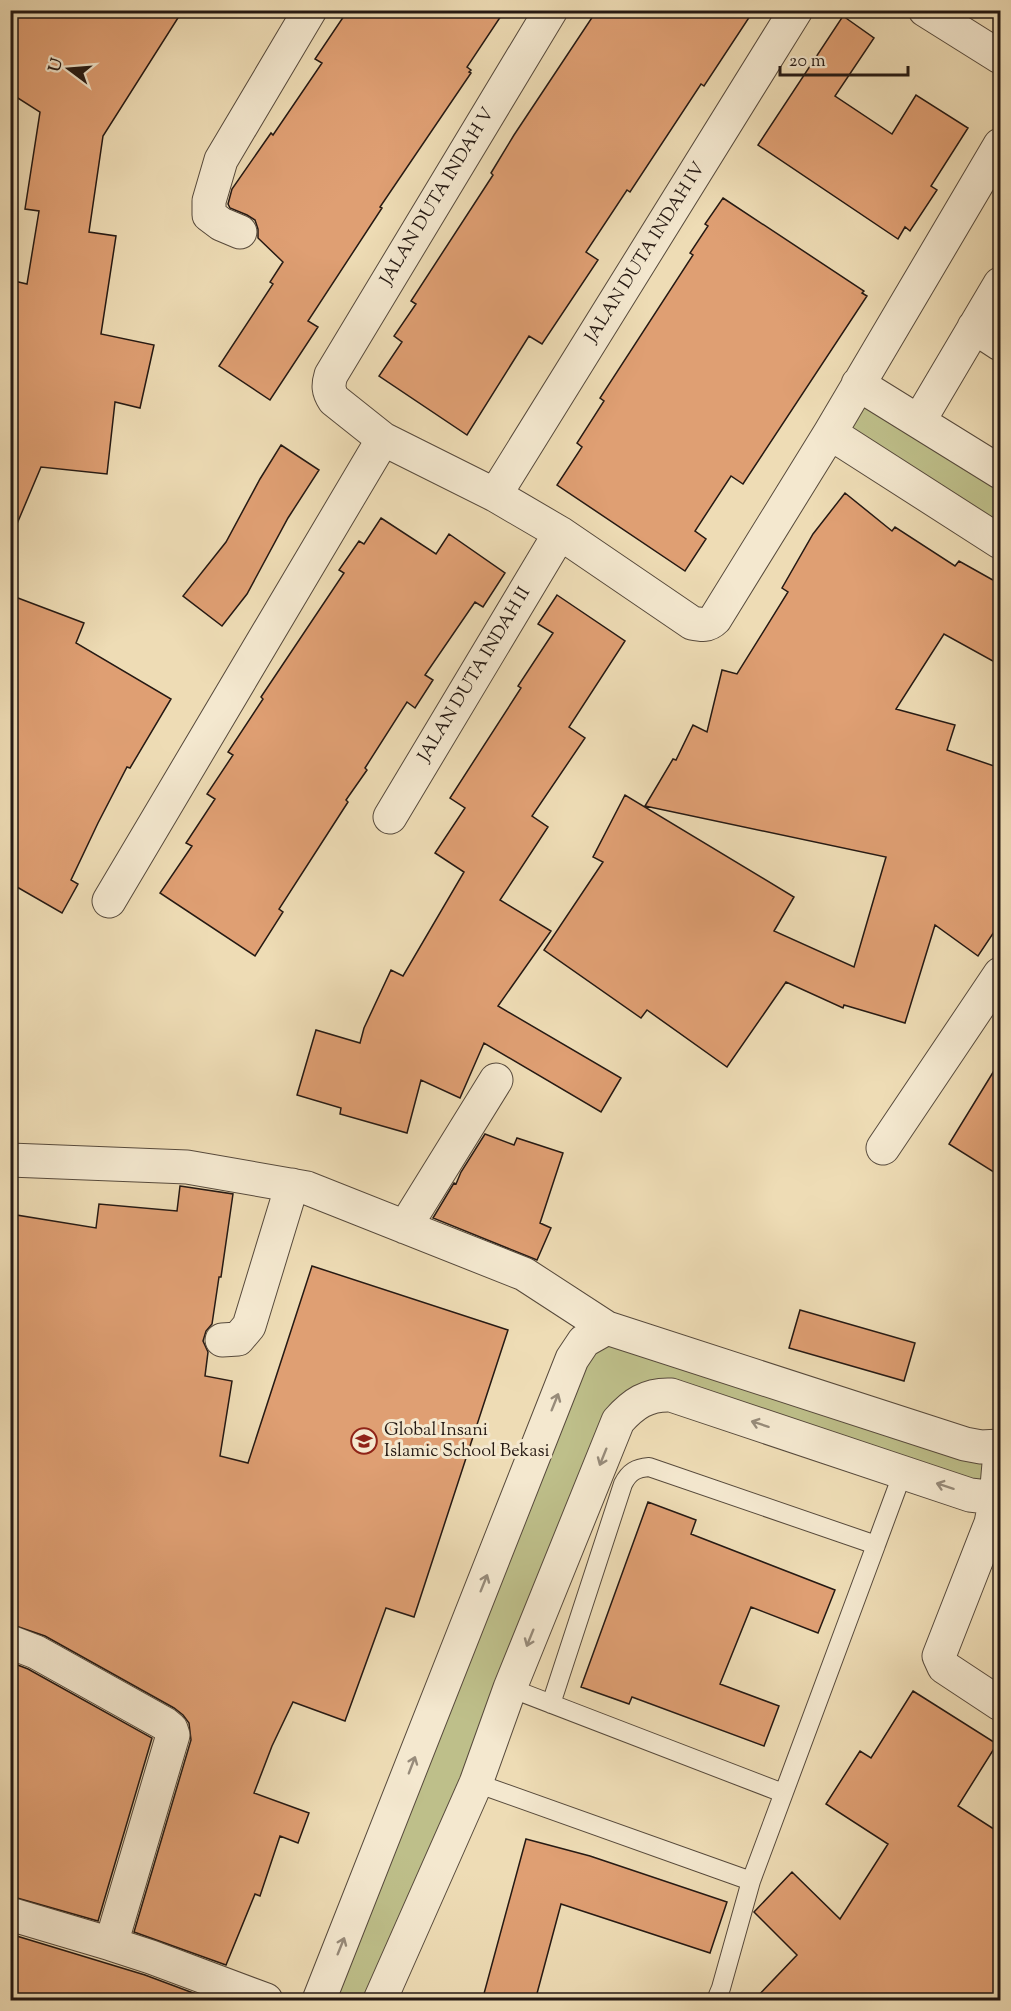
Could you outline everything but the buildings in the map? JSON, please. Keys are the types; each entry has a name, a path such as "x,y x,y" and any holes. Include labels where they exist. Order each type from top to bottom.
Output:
{"street":[{"path":"240,231 221,224 209,215 209,201 221,160 310,10"},
{"name":"JALAN DUTA INDAH V","path":"383,439 334,400 329,393 328,384 331,375 551,10"},
{"name":"JALAN DUTA INDAH IV","path":"495,495 796,10"},
{"path":"925,10 1000,57"},
{"path":"109,901 383,439 495,495 560,533 692,622 703,625 711,624 830,433 1000,145"},
{"path":"919,421 987,335 1000,284"},
{"path":"858,384 1000,472"},
{"path":"830,433 1000,542"},
{"name":"JALAN DUTA INDAH II","path":"390,817 560,533"},
{"path":"883,1148 1000,974"},
{"path":"405,1227 496,1080"},
{"path":"10,1160 187,1167 308,1188 524,1274 607,1328 964,1444 981,1447 1000,1446"},
{"path":"222,1340 238,1339 249,1326 292,1185"},
{"path":"319,2001 572,1359 584,1341 607,1328"},
{"path":"387,1998 476,1783 510,1688 618,1421 629,1408 657,1394 671,1395 970,1495 998,1497"},
{"path":"1000,1452 998,1497 991,1523 939,1656 944,1666 1000,1704"},
{"path":"10,1642 36,1652 171,1729 173,1735 111,1944"},
{"path":"10,1914 162,1961 266,2001"}],"lane":[{"path":"551,1704 623,1484 628,1474 639,1468 649,1467 876,1545"},
{"path":"716,2001 751,1881 903,1472"},
{"path":"510,1688 783,1793"},
{"path":"476,1783 751,1881"}],"green space":[{"path":"865,387 1000,472 1000,542 830,433"},
{"path":"607,1328 981,1447 996,1498 641,1400 384,1993 398,2000 319,2000 572,1359"}],"place":[{"name":"Global Insani Islamic School Bekasi","path":"364,1441"}]}
